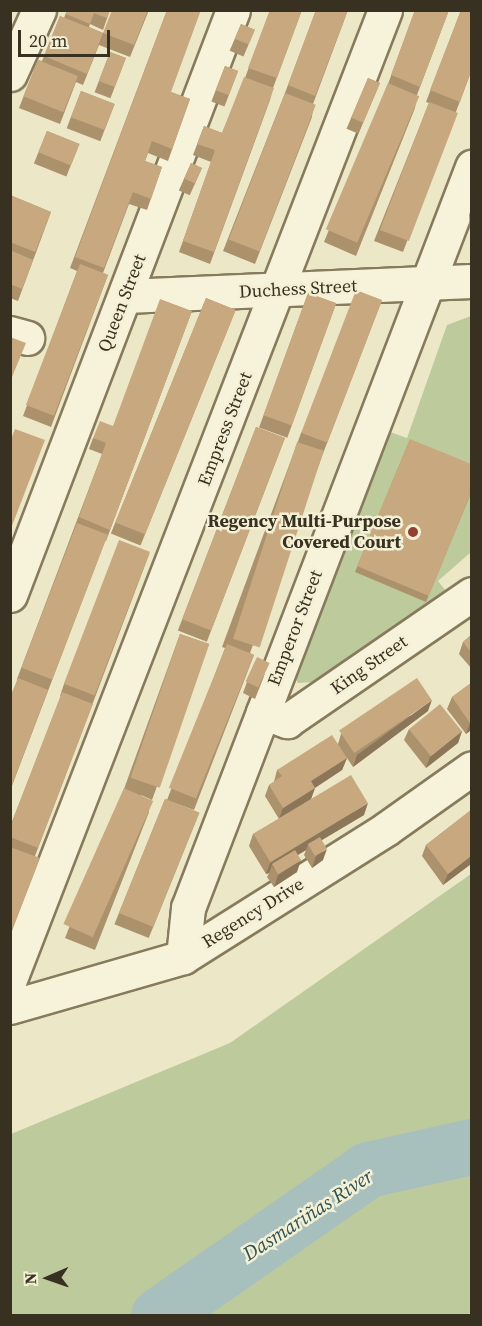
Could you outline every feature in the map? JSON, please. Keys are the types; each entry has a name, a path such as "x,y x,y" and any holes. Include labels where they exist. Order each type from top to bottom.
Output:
{"street":[{"path":"10,74 39,10"},
{"name":"Queen Street","path":"10,595 234,10"},
{"name":"Empress Street","path":"10,980 279,290 385,10"},
{"name":"Emperor Street","path":"183,957 188,908 429,283 471,167"},
{"name":"Duchess Street","path":"125,296 471,281"},
{"name":"King Street","path":"263,712 287,721 471,594"},
{"name":"Regency Drive","path":"10,1007 183,957 386,829 471,768"}],"green space":[{"path":"471,316 471,552 438,581 450,596 312,682 298,683 292,673 384,430 407,438 447,325"},
{"path":"471,874 471,1312 466,1316 11,1315 11,1134 230,1043"}],"building":[{"path":"67,10 110,10 107,18 94,13 90,24 66,14"},
{"path":"112,10 148,10 134,45 103,33"},
{"path":"167,10 201,10 171,92 190,99 172,149 152,141 145,161 162,167 151,199 133,192 104,268 75,257"},
{"path":"270,10 302,10 277,78 248,68"},
{"path":"316,10 348,10 315,96 288,85"},
{"path":"415,10 449,10 420,87 391,75"},
{"path":"461,10 471,10 471,71 460,102 430,90"},
{"path":"60,16 103,33 87,74 44,56"},
{"path":"241,24 255,30 249,45 235,39"},
{"path":"110,52 126,58 115,87 99,81"},
{"path":"38,60 78,76 63,112 23,96"},
{"path":"225,66 238,71 229,95 216,90"},
{"path":"244,77 274,88 214,252 183,241 215,150 197,144 204,126 222,133"},
{"path":"368,78 380,83 363,123 351,118"},
{"path":"388,83 419,96 357,243 326,229"},
{"path":"81,91 115,104 105,130 71,117"},
{"path":"285,93 316,105 260,251 229,240"},
{"path":"429,102 458,113 409,241 380,230"},
{"path":"47,131 79,144 71,165 38,152"},
{"path":"191,163 202,168 195,183 184,179"},
{"path":"10,195 51,212 35,252 10,242"},
{"path":"10,250 33,260 22,289 10,284"},
{"path":"80,264 108,275 54,416 26,405"},
{"path":"356,290 382,300 327,443 301,433"},
{"path":"308,293 336,303 292,425 264,415"},
{"path":"206,298 236,310 145,534 115,522"},
{"path":"160,299 192,311 110,530 79,517 106,443 93,438 100,421 113,426"},
{"path":"10,337 26,343 10,382"},
{"path":"256,427 285,438 211,630 182,619"},
{"path":"15,429 45,440 10,531 10,442"},
{"name":"Regency Multi-Purpose Covered Court","path":"410,439 471,464 471,492 429,596 357,566"},
{"path":"297,442 324,451 260,648 233,639"},
{"path":"77,523 108,535 52,680 21,668"},
{"path":"119,540 150,552 95,696 64,684"},
{"path":"180,634 209,644 160,788 131,778"},
{"path":"471,635 471,652 463,642"},
{"path":"227,644 254,655 196,799 169,788"},
{"path":"257,657 270,663 258,687 246,681"},
{"path":"18,678 48,690 10,790 10,697"},
{"path":"417,678 432,700 354,753 339,731"},
{"path":"471,683 471,722 470,723 452,697"},
{"path":"62,692 93,704 38,848 10,837 10,827"},
{"path":"440,704 462,731 431,756 409,729"},
{"path":"332,735 347,758 311,781 315,788 283,808 269,785 282,776 277,770"},
{"path":"351,775 368,803 270,862 253,834"},
{"path":"124,788 153,801 93,937 63,924"},
{"path":"165,799 199,813 153,927 119,913"},
{"path":"471,810 471,856 448,874 426,845"},
{"path":"320,837 327,849 315,856 308,844"},
{"path":"10,847 40,858 10,936"},
{"path":"295,850 301,860 278,874 272,864"}],"waterway":[{"name":"Dasmariñas River","path":"159,1316 368,1170 472,1147"}],"place":[{"name":"Regency Multi-Purpose Covered Court","path":"413,532"}]}
